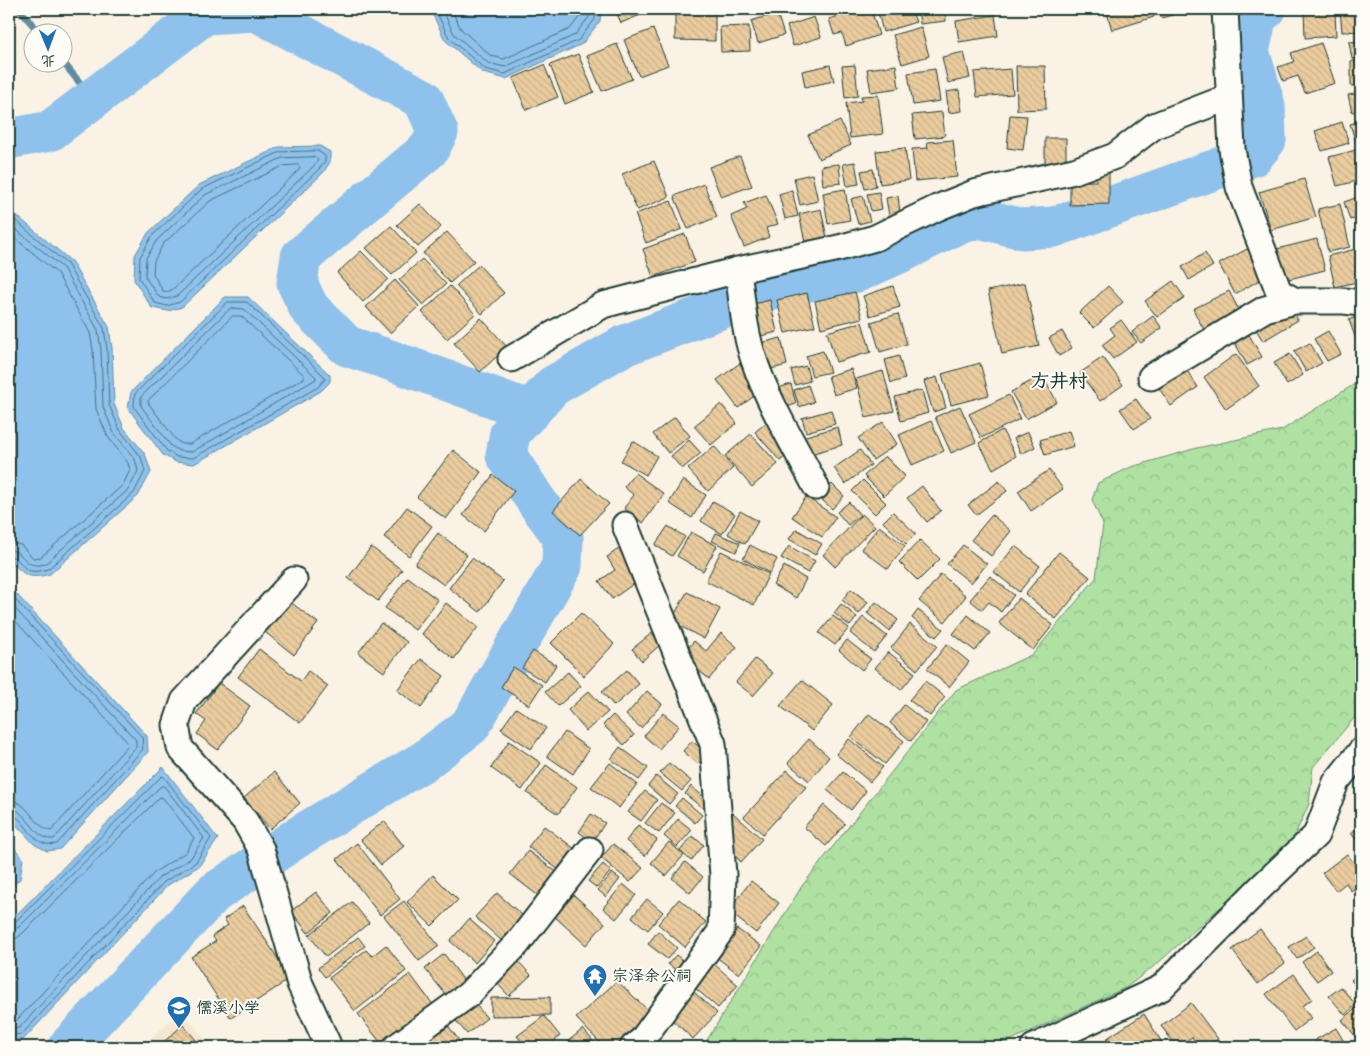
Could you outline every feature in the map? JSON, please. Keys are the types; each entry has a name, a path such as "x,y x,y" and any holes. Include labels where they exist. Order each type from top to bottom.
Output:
{"street":[{"path":"1225,9 1232,149 1239,187 1279,292 1295,301"},
{"path":"511,359 602,304 739,276 875,238 937,208 974,193 1074,171 1115,156 1154,126 1229,97"},
{"path":"739,276 744,315 754,359 769,396 816,488"},
{"path":"1151,377 1265,309 1295,301 1361,303"},
{"path":"625,525 713,744 723,875 721,931 642,1040 633,1047"},
{"path":"294,580 184,701 176,725 180,748 245,821 260,849 300,984 329,1047"},
{"path":"1034,1047 1161,988 1261,887 1316,835 1336,782 1361,751"},
{"path":"396,1047 468,995 517,944 590,850"}],"shaded area":[{"name":"儒溪小学","path":"182,1011 211,1047 140,1047"}],"green space":[{"path":"1361,380 1361,710 1313,767 1309,804 1294,837 1233,896 1158,963 1127,987 996,1047 701,1047 802,886 956,690 1033,654 1096,578 1103,524 1092,500 1098,483 1131,467 1197,448 1282,430"}],"water":[{"path":"430,9 601,9 600,21 582,44 506,79 483,73 445,40"},
{"path":"320,146 330,152 330,162 323,173 182,307 168,311 152,308 134,280 135,255 148,233 199,185 279,147"},
{"path":"9,214 17,216 71,261 109,327 112,348 114,404 124,428 145,454 151,472 138,496 50,574 43,576 27,575 9,559"},
{"path":"225,297 248,297 330,375 330,382 321,391 194,464 176,462 163,455 128,408 131,392"},
{"path":"9,586 147,736 148,752 60,849 47,851 34,844 9,817"},
{"path":"163,767 218,839 199,866 168,885 23,1040 11,1040 9,1038 9,922"},
{"path":"9,842 23,858 20,879 9,890"}],"building":[{"path":"615,9 649,9 650,11 621,23"},
{"path":"675,9 715,9 715,41 675,40"},
{"path":"861,9 871,9 879,35 846,46 842,33 834,35 829,19"},
{"path":"888,9 911,9 916,22 883,32 878,12"},
{"path":"918,9 945,9 946,21 920,24"},
{"path":"1106,9 1151,9 1154,17 1112,30"},
{"path":"1159,9 1195,9 1161,18"},
{"path":"1304,9 1335,9 1336,36 1305,38"},
{"path":"1340,9 1361,9 1361,31 1342,32"},
{"path":"777,13 784,35 758,43 751,21"},
{"path":"995,15 998,36 959,42 956,21"},
{"path":"814,17 821,37 793,46 787,26"},
{"path":"749,26 750,51 721,52 720,27"},
{"path":"921,27 929,56 902,64 893,35"},
{"path":"653,29 668,65 639,76 624,40"},
{"path":"1361,41 1361,58 1352,59 1349,42"},
{"path":"1321,43 1335,83 1305,93 1298,76 1283,81 1278,67 1294,62 1291,53"},
{"path":"617,44 632,79 602,91 587,56"},
{"path":"964,52 970,78 948,83 942,57"},
{"path":"578,54 594,92 565,104 550,65"},
{"path":"1351,61 1361,61 1361,86 1351,86"},
{"path":"544,65 558,97 526,110 513,78"},
{"path":"830,65 834,81 805,87 802,71"},
{"path":"855,65 858,96 845,98 842,66"},
{"path":"896,65 899,88 871,92 867,69"},
{"path":"1016,66 1045,66 1046,109 1017,110"},
{"path":"935,69 940,101 913,105 908,73"},
{"path":"1011,69 1013,94 977,97 974,72"},
{"path":"959,90 962,111 949,113 946,92"},
{"path":"1361,93 1361,110 1352,112 1348,95"},
{"path":"878,95 883,134 850,138 846,103 862,101 861,96"},
{"path":"942,112 945,136 915,139 912,115"},
{"path":"1010,115 1027,116 1023,150 1007,148"},
{"path":"840,121 851,145 819,159 808,135"},
{"path":"1361,121 1361,141 1356,143 1350,124"},
{"path":"1342,122 1349,143 1322,151 1315,131"},
{"path":"1045,138 1066,138 1066,165 1045,165"},
{"path":"953,140 957,177 915,181 912,149 928,148 927,142"},
{"path":"905,148 909,180 880,184 876,151"},
{"path":"1360,149 1361,180 1337,186 1329,157"},
{"path":"740,156 752,186 721,197 709,167"},
{"path":"654,161 669,197 637,210 622,174"},
{"path":"855,162 859,184 847,186 843,164"},
{"path":"839,164 841,183 823,185 821,166"},
{"path":"1096,168 1109,168 1109,204 1070,205 1070,181 1096,181"},
{"path":"873,169 876,186 865,189 861,171"},
{"path":"812,174 818,201 800,205 794,178"},
{"path":"1304,179 1316,217 1271,230 1259,192"},
{"path":"704,184 717,217 688,229 674,196"},
{"path":"845,189 850,220 828,224 823,193"},
{"path":"792,190 798,216 785,219 779,194"},
{"path":"879,192 882,209 871,211 867,194"},
{"path":"766,195 778,224 766,228 769,237 744,247 731,216 747,209 744,203"},
{"path":"863,196 870,221 858,224 851,199"},
{"path":"898,196 901,220 890,222 886,198"},
{"path":"1361,196 1361,217 1350,220 1344,202"},
{"path":"671,201 682,229 646,243 635,214"},
{"path":"420,204 441,227 418,247 397,225"},
{"path":"1340,204 1350,247 1328,252 1318,209"},
{"path":"821,209 827,238 805,242 799,214"},
{"path":"391,226 416,253 392,275 366,248"},
{"path":"447,232 474,261 450,283 423,253"},
{"path":"685,234 695,262 653,277 643,249"},
{"path":"1317,239 1325,270 1281,281 1273,250"},
{"path":"1249,248 1265,277 1235,294 1219,264"},
{"path":"1356,249 1361,268 1361,281 1335,287 1328,256"},
{"path":"361,251 388,279 363,302 337,273"},
{"path":"1205,253 1213,266 1189,280 1182,267"},
{"path":"422,259 446,284 423,305 399,280"},
{"path":"479,265 504,293 482,314 456,286"},
{"path":"395,280 419,306 390,333 366,307"},
{"path":"1173,281 1185,298 1157,317 1145,301"},
{"path":"1025,283 1039,346 1002,354 988,291"},
{"path":"450,286 475,314 447,339 422,312"},
{"path":"893,286 900,307 870,316 863,296"},
{"path":"1108,286 1123,302 1094,328 1079,313"},
{"path":"1229,291 1242,316 1206,334 1193,309"},
{"path":"855,292 862,318 821,328 815,301"},
{"path":"807,293 815,326 785,333 777,300"},
{"path":"770,300 777,332 757,337 750,305"},
{"path":"1289,305 1298,320 1263,341 1254,326"},
{"path":"898,314 907,344 880,352 871,322"},
{"path":"1361,315 1361,340 1357,342 1349,320"},
{"path":"1153,316 1162,328 1141,343 1132,332"},
{"path":"481,318 507,347 480,372 454,343"},
{"path":"1121,320 1137,342 1113,359 1102,345 1115,335 1110,328"},
{"path":"862,322 871,352 836,362 827,332"},
{"path":"1062,331 1072,348 1059,356 1049,338"},
{"path":"1328,331 1341,354 1327,361 1314,339"},
{"path":"1249,335 1262,357 1247,365 1235,343"},
{"path":"781,338 787,365 763,371 757,344"},
{"path":"1310,343 1322,363 1306,372 1294,351"},
{"path":"823,351 830,372 812,376 806,356"},
{"path":"1236,354 1259,386 1226,409 1204,377"},
{"path":"1290,354 1303,375 1287,385 1274,363"},
{"path":"899,356 905,379 891,383 885,360"},
{"path":"1103,357 1123,385 1100,401 1080,373"},
{"path":"1181,362 1198,387 1171,406 1154,381"},
{"path":"740,363 761,391 738,408 717,380"},
{"path":"980,363 989,395 951,405 942,374"},
{"path":"806,366 810,381 795,385 791,370"},
{"path":"851,369 857,388 834,395 828,376"},
{"path":"883,371 894,411 866,418 856,379"},
{"path":"1042,375 1057,402 1026,419 1011,392"},
{"path":"937,377 946,408 933,412 924,381"},
{"path":"791,384 796,404 780,409 775,389"},
{"path":"808,385 814,402 799,407 794,390"},
{"path":"922,390 928,413 901,421 895,397"},
{"path":"1009,395 1020,419 981,438 969,414"},
{"path":"1136,399 1150,419 1134,429 1120,409"},
{"path":"721,404 737,423 711,445 694,426"},
{"path":"960,406 976,442 951,453 935,417"},
{"path":"831,410 835,424 806,432 802,418"},
{"path":"675,417 690,436 668,453 653,434"},
{"path":"768,421 793,450 780,461 755,432"},
{"path":"931,421 944,451 912,465 899,435"},
{"path":"883,422 897,444 873,460 858,438"},
{"path":"838,427 842,445 807,455 802,437"},
{"path":"1002,430 1016,456 993,469 979,443"},
{"path":"1069,431 1074,446 1045,455 1040,440"},
{"path":"1028,432 1035,447 1021,454 1014,438"},
{"path":"751,434 778,464 752,487 725,456"},
{"path":"689,440 701,453 682,469 671,456"},
{"path":"633,441 657,456 646,475 621,461"},
{"path":"714,446 733,468 708,491 688,469"},
{"path":"453,450 481,472 446,519 417,497"},
{"path":"860,450 871,465 845,484 834,468"},
{"path":"885,456 905,476 884,496 864,476"},
{"path":"1049,470 1063,489 1031,511 1018,491"},
{"path":"635,473 664,494 643,523 624,508 634,495 624,487"},
{"path":"493,475 514,491 484,531 463,515"},
{"path":"581,479 609,504 580,535 553,511"},
{"path":"683,480 706,495 692,518 669,503"},
{"path":"863,480 886,503 875,514 852,491"},
{"path":"999,481 1007,491 976,515 968,505"},
{"path":"832,484 844,496 832,509 819,497"},
{"path":"922,486 941,511 927,522 907,498"},
{"path":"806,497 836,517 822,537 792,517"},
{"path":"713,501 735,514 722,534 701,521"},
{"path":"849,502 860,515 848,525 837,512"},
{"path":"407,507 432,526 409,556 384,537"},
{"path":"740,511 758,521 745,544 728,534"},
{"path":"893,512 916,534 906,544 883,522"},
{"path":"862,514 875,526 835,567 823,555"},
{"path":"992,515 1011,531 991,556 971,540"},
{"path":"668,526 685,537 672,556 655,545"},
{"path":"879,526 905,546 888,569 861,549"},
{"path":"796,529 822,544 815,555 789,539"},
{"path":"691,532 717,546 703,571 677,556"},
{"path":"438,533 467,555 444,585 415,564"},
{"path":"716,533 740,543 736,552 712,541"},
{"path":"920,540 940,559 918,581 899,562"},
{"path":"750,545 777,559 770,573 743,559"},
{"path":"963,545 987,564 971,583 947,564"},
{"path":"789,546 815,561 808,573 781,558"},
{"path":"1015,546 1040,566 1019,592 994,572"},
{"path":"371,547 402,570 378,601 348,578"},
{"path":"620,548 642,578 612,599 599,581 615,570 607,557"},
{"path":"721,551 769,574 754,605 706,581"},
{"path":"1059,552 1090,577 1056,619 1025,594"},
{"path":"472,558 503,581 480,612 449,588"},
{"path":"784,566 806,579 796,598 773,585"},
{"path":"941,574 966,596 945,622 919,601"},
{"path":"990,576 1014,595 1001,612 989,602 982,610 970,600"},
{"path":"408,577 438,600 415,630 385,608"},
{"path":"851,589 868,602 859,614 842,600"},
{"path":"687,592 720,609 704,639 671,621"},
{"path":"285,598 318,623 294,655 261,629"},
{"path":"1019,598 1053,625 1033,650 999,623"},
{"path":"876,602 898,620 889,631 867,613"},
{"path":"446,603 478,627 454,659 422,634"},
{"path":"841,604 857,617 850,626 834,613"},
{"path":"918,610 943,629 936,637 912,618"},
{"path":"581,613 614,644 584,676 551,643"},
{"path":"968,615 990,633 975,651 953,634"},
{"path":"833,616 849,628 835,645 819,633"},
{"path":"863,617 887,636 874,652 850,633"},
{"path":"381,623 407,642 384,672 358,653"},
{"path":"910,624 937,646 917,670 891,648"},
{"path":"652,633 661,644 642,661 632,649"},
{"path":"721,633 737,647 709,679 681,656 694,641 706,651"},
{"path":"847,640 871,659 862,670 839,650"},
{"path":"947,644 969,662 949,687 927,669"},
{"path":"259,649 301,681 308,671 328,686 300,723 238,677"},
{"path":"533,651 556,665 545,682 522,668"},
{"path":"888,652 915,673 901,690 875,668"},
{"path":"421,659 444,676 421,708 397,690"},
{"path":"755,659 773,673 753,696 736,682"},
{"path":"513,667 542,685 529,705 501,687"},
{"path":"627,670 639,684 614,706 602,692"},
{"path":"568,672 581,686 558,706 545,692"},
{"path":"802,680 833,705 812,731 780,706"},
{"path":"925,681 945,697 930,716 909,700"},
{"path":"219,683 250,706 218,750 197,734 206,721 196,714"},
{"path":"589,691 608,712 586,731 568,710"},
{"path":"647,691 662,704 641,728 626,715"},
{"path":"904,705 926,722 911,741 890,723"},
{"path":"516,708 546,728 531,749 501,729"},
{"path":"663,713 679,726 659,749 644,736"},
{"path":"869,714 904,741 885,764 851,737"},
{"path":"613,715 634,735 624,745 603,725"},
{"path":"565,732 589,749 573,774 547,756"},
{"path":"809,739 829,757 809,781 788,763"},
{"path":"849,739 883,767 870,782 836,754"},
{"path":"509,741 541,763 522,790 491,768"},
{"path":"692,741 707,753 698,764 683,751"},
{"path":"620,747 648,768 639,780 611,759"},
{"path":"610,763 637,784 619,808 591,787"},
{"path":"669,763 691,781 682,791 660,773"},
{"path":"546,765 577,787 558,814 527,793"},
{"path":"787,770 806,787 763,834 744,817"},
{"path":"274,772 300,803 270,829 244,798"},
{"path":"843,772 866,791 851,810 827,790"},
{"path":"656,776 678,794 669,804 648,786"},
{"path":"691,786 712,804 706,811 685,794"},
{"path":"645,791 657,800 641,821 628,812"},
{"path":"682,798 702,815 695,823 675,806"},
{"path":"661,803 675,813 659,833 645,823"},
{"path":"824,805 845,824 826,846 804,827"},
{"path":"733,813 762,839 741,862 723,845 721,827"},
{"path":"591,814 605,823 592,842 579,832"},
{"path":"678,819 692,830 677,847 664,836"},
{"path":"384,821 404,846 381,865 361,840"},
{"path":"638,825 657,840 645,856 626,841"},
{"path":"1361,825 1361,846 1351,833"},
{"path":"544,826 575,849 559,870 528,847"},
{"path":"692,836 704,845 691,861 680,851"},
{"path":"669,842 684,855 666,876 651,863"},
{"path":"357,843 400,899 380,915 337,859"},
{"path":"613,844 643,868 630,882 601,858"},
{"path":"528,851 558,873 540,897 510,874"},
{"path":"1347,854 1361,872 1361,883 1351,891 1346,883 1336,891 1322,873"},
{"path":"685,862 703,877 690,893 672,878"},
{"path":"603,864 611,871 597,888 588,881"},
{"path":"612,873 620,879 606,897 598,890"},
{"path":"433,875 458,900 432,926 407,902"},
{"path":"751,881 779,903 756,933 728,911"},
{"path":"623,884 636,895 616,919 603,908"},
{"path":"316,892 333,913 308,933 291,911"},
{"path":"497,893 523,916 501,940 475,917"},
{"path":"574,895 605,923 586,945 554,916"},
{"path":"647,899 663,912 648,930 632,917"},
{"path":"679,899 706,922 685,947 658,924"},
{"path":"404,901 439,946 419,961 384,916"},
{"path":"352,902 369,923 326,957 309,935"},
{"path":"243,906 291,978 231,1018 191,957 216,941 212,936 228,925 224,919"},
{"path":"469,919 494,941 475,963 450,941"},
{"path":"737,929 761,946 739,974 716,957"},
{"path":"1260,929 1285,963 1258,984 1232,950"},
{"path":"658,931 677,948 667,959 648,944"},
{"path":"1306,936 1314,947 1297,959 1289,947"},
{"path":"358,937 365,946 325,977 318,968"},
{"path":"386,945 406,971 355,1011 329,978 366,950 372,956"},
{"path":"1317,951 1331,971 1317,981 1302,962"},
{"path":"444,954 465,982 447,996 425,969"},
{"path":"676,955 691,967 683,976 668,964"},
{"path":"516,959 531,975 509,996 494,980"},
{"path":"714,964 738,985 718,1008 694,987"},
{"path":"1361,972 1361,993 1351,980"},
{"path":"410,974 437,1010 384,1047 358,1014"},
{"path":"1294,974 1312,999 1302,1006 1311,1018 1294,1031 1266,994"},
{"path":"617,981 651,1013 614,1047 604,1047 576,1018"},
{"path":"1341,987 1356,1005 1345,1015 1329,996"},
{"path":"694,992 717,1013 693,1039 670,1018"},
{"path":"550,997 550,1015 491,1016 491,998"},
{"path":"471,999 487,1018 467,1034 451,1015"},
{"path":"1191,1003 1218,1039 1206,1047 1199,1047 1192,1037 1177,1047 1161,1026"},
{"path":"1361,1004 1361,1043 1342,1020"},
{"path":"1144,1014 1163,1044 1158,1047 1112,1047 1106,1039"},
{"path":"544,1016 560,1036 547,1047 526,1047 517,1036"},
{"path":"443,1019 464,1047 405,1047"},
{"path":"183,1025 202,1047 158,1047"},
{"path":"1336,1028 1347,1047 1319,1047 1315,1040"},
{"path":"583,1029 598,1047 561,1047"}],"waterway":[{"path":"19,9 30,22"},
{"path":"68,1047 214,893 301,835 424,761 470,726 562,566 563,537 506,455 510,433 553,386 623,346 777,287 857,272 953,226 979,218 1022,229 1054,227 1253,156 1266,140 1265,106 1249,51 1257,15 1266,9"},
{"path":"9,139 50,131 205,14 256,11 423,99 438,132 429,149 301,257 297,283 309,308 347,346 531,411"},
{"path":"71,72 93,99"}],"place":[{"name":"宗泽余公祠","path":"595,997"},
{"name":"儒溪小学","path":"179,1029"}],"district":[{"name":"方井村","path":"1059,381"}]}
